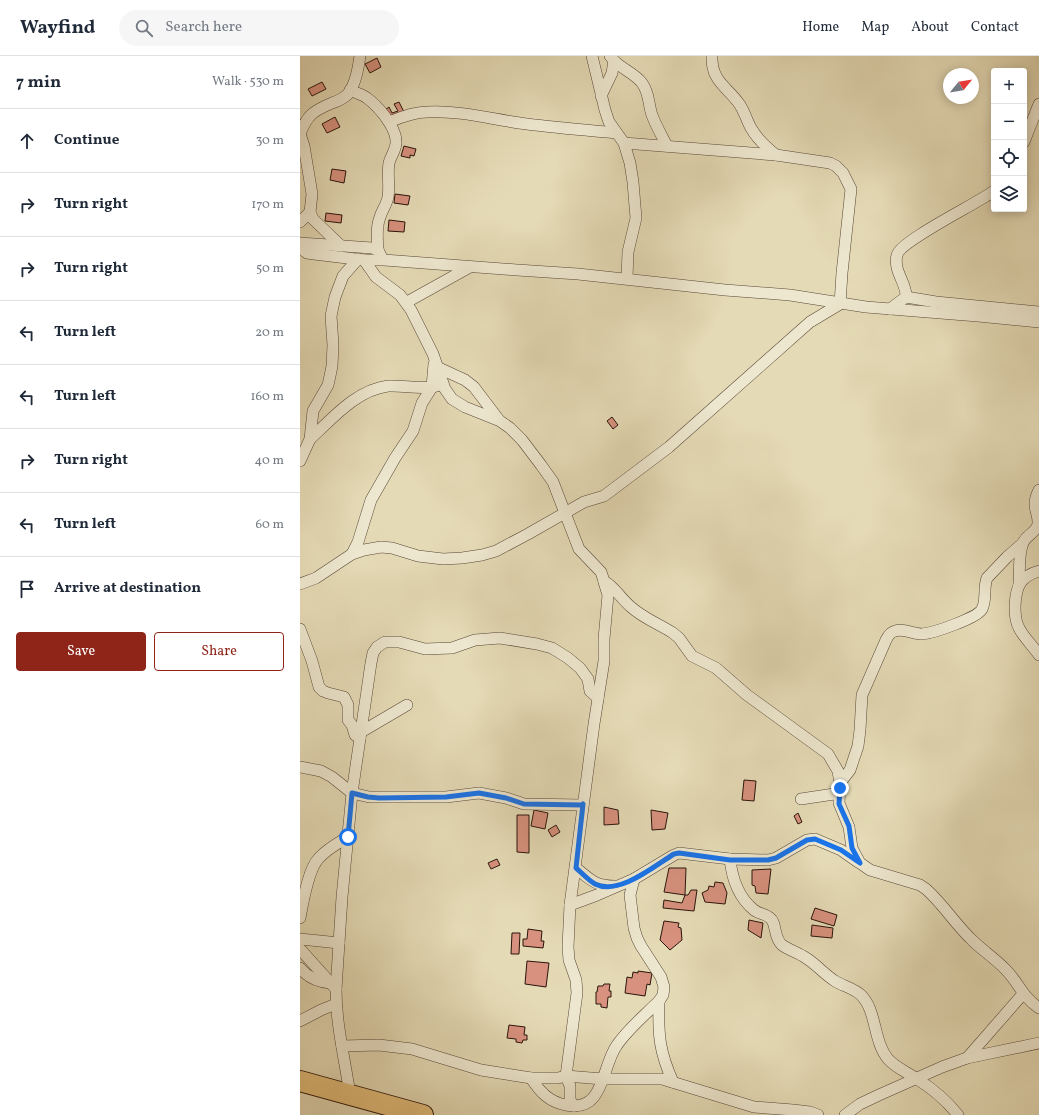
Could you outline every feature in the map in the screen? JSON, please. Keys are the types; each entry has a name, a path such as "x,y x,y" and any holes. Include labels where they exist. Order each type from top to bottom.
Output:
{"highway":[{"path":"300,1081 423,1115"}],"street":[{"path":"341,246 313,219 310,212 312,194 304,146 300,134 306,118 317,110 340,100 347,95 357,74 360,56"},
{"path":"592,56 601,96 609,122 624,143 632,176 636,218 628,252 627,278"},
{"path":"712,56 713,69 720,83 741,106 756,136 776,155"},
{"path":"601,96 612,73 612,59"},
{"path":"612,59 637,77 646,90 649,96 649,104 652,115 667,146"},
{"path":"350,90 360,94 373,103 389,122 395,134 395,148 389,164 390,187 388,199 377,226 381,255"},
{"path":"1025,140 1039,104"},
{"path":"389,122 404,116 418,113 445,112 481,116 527,124 616,133"},
{"path":"624,143 721,152 776,155 830,163 836,166 842,173 851,189 840,304"},
{"path":"906,297 905,288 899,278 896,267 897,255 900,249 928,230 991,193"},
{"path":"300,222 310,212"},
{"path":"300,243 372,248 381,255"},
{"path":"300,248 314,254 338,257 361,259 381,255 470,267 627,278 724,290 790,295 840,304 1039,322"},
{"path":"300,461 310,439 313,411 328,385 332,366 333,345 331,316 332,308 343,276 342,267 338,257"},
{"path":"343,276 361,259"},
{"path":"361,259 376,276 407,302 433,354 439,368 443,385 448,395 464,407 500,421 510,428 522,440 554,482 579,549 601,572 608,595 604,639 604,661 570,905 568,947 569,960 576,980 577,993 566,1076 570,1086 570,1100 574,1106"},
{"path":"407,302 470,267"},
{"path":"890,309 906,297 936,302 1039,312"},
{"path":"300,584 309,582 316,578 352,554 382,547 392,548 418,556 431,558 453,559 476,556 500,549 584,502 599,498 610,492 669,446 810,322 840,304"},
{"path":"352,554 360,537 371,500 392,463 413,431 422,403 432,387 433,354"},
{"path":"439,368 465,380 474,387 500,421"},
{"path":"310,439 342,410 359,397 369,392 388,386 420,388 443,385"},
{"path":"840,782 850,770 858,746 861,702 865,687 890,633 904,630 922,634 930,632 956,624 977,614 983,609 987,578 1038,527 1039,522 1035,500 1039,490"},
{"path":"1023,543 1020,564 1020,584 1015,608 1015,618 1018,627 1039,655"},
{"path":"1020,584 1028,576 1039,571"},
{"path":"604,581 610,585 620,598 632,608 679,638 692,656 716,668 747,695 820,747 833,760 838,771 840,782 839,804 851,834 852,848 860,863"},
{"path":"300,629 312,661 319,687 323,691 344,697 348,705 348,720 352,725 355,735 360,735 407,705"},
{"path":"350,1095 333,986 339,943 352,793 373,654 378,647 385,642 399,642 437,649 452,648 485,638 500,638 537,644 552,648 580,668 588,679 590,691 598,698"},
{"path":"300,766 321,771 332,777 352,793 368,797 446,797 479,793 506,798 524,804 583,804"},
{"path":"801,799 834,794 839,796"},
{"path":"300,918 307,886 314,864 327,851 348,837"},
{"path":"570,905 634,879 674,854 679,853 730,860 768,860 776,858 807,840 815,839 841,850 870,870 920,885 926,889 971,940 1004,968 1013,978 1023,994 1030,1002 1039,1008"},
{"path":"730,860 732,873 738,890 744,899 755,910 772,920 775,932 781,944 806,958 834,980 850,987 861,995 867,1004 882,1051 889,1060 900,1070 916,1078 935,1092 958,1115"},
{"path":"576,868 595,884 601,886 616,886 623,889 630,895"},
{"path":"531,1078 546,1097 564,1105 581,1105 594,1096 599,1090 616,1046 663,995 664,987 661,977 637,938 630,895 634,879"},
{"path":"300,939 339,943"},
{"path":"300,949 333,986"},
{"path":"300,968 309,977 333,986"},
{"path":"967,1058 1023,994"},
{"path":"659,1001 658,1031 660,1047 673,1082"},
{"path":"300,1022 321,1010 336,1004"},
{"path":"845,1115 860,1104 916,1078 967,1058 1039,1043"},
{"path":"342,1046 379,1045 412,1049 481,1070 531,1078 558,1078 566,1076 603,1079 653,1078 673,1082 747,1105 771,1109 810,1112 818,1115"}],"building":[{"path":"377,58 381,67 370,73 365,64"},
{"path":"322,82 326,89 312,96 308,89"},
{"path":"399,102 404,112 389,119 385,110 389,107 392,113 398,111 394,104"},
{"path":"335,117 340,127 327,133 322,124"},
{"path":"404,146 416,149 414,156 410,155 410,158 401,156"},
{"path":"332,169 346,171 344,183 330,180"},
{"path":"395,194 410,196 408,205 394,203"},
{"path":"326,213 342,215 341,223 325,221"},
{"path":"389,220 405,222 404,232 388,231"},
{"path":"612,417 618,425 613,429 607,421"},
{"path":"744,780 756,781 754,801 742,800"},
{"path":"604,807 618,810 619,824 604,825"},
{"path":"534,810 548,813 545,829 531,826"},
{"path":"651,810 668,813 665,829 652,830"},
{"path":"798,813 802,822 798,824 794,816"},
{"path":"517,815 529,815 529,853 517,852"},
{"path":"556,825 560,832 552,837 548,830"},
{"path":"497,859 500,865 491,869 488,863"},
{"path":"669,868 686,868 685,895 664,892"},
{"path":"771,869 768,894 756,893 755,886 752,885 752,870"},
{"path":"715,882 723,883 727,893 725,904 705,902 702,893 708,890 709,886 714,887"},
{"path":"691,890 697,890 694,911 663,908 664,900 682,903 685,895 688,895"},
{"path":"815,908 837,915 834,926 811,919"},
{"path":"749,920 763,923 761,938 748,930"},
{"path":"664,921 679,923 678,927 681,928 682,940 670,950 660,940"},
{"path":"812,925 833,928 832,938 811,936"},
{"path":"528,929 542,931 541,941 544,941 543,948 523,946 523,939 527,939"},
{"path":"512,933 520,933 519,954 511,954"},
{"path":"527,961 549,963 546,987 525,984"},
{"path":"638,971 652,973 650,985 647,984 645,996 625,993 627,977 632,978 633,972 638,973"},
{"path":"604,984 610,984 609,991 611,991 611,997 608,997 607,1008 601,1007 601,1004 596,1004 596,992 598,986 603,986"},
{"path":"509,1025 525,1027 524,1035 527,1035 527,1040 523,1040 522,1043 516,1042 516,1039 507,1038"}],"route":[{"path":"348,837 352,793 379,798 415,796 446,797 468,793 479,793 506,798 517,803 524,804 583,804 578,837 576,868 595,884 601,886 616,886 634,879 674,854 679,853 730,860 768,860 776,858 807,840 815,839 841,850 860,863 852,848 849,826 839,804 840,788"}]}
